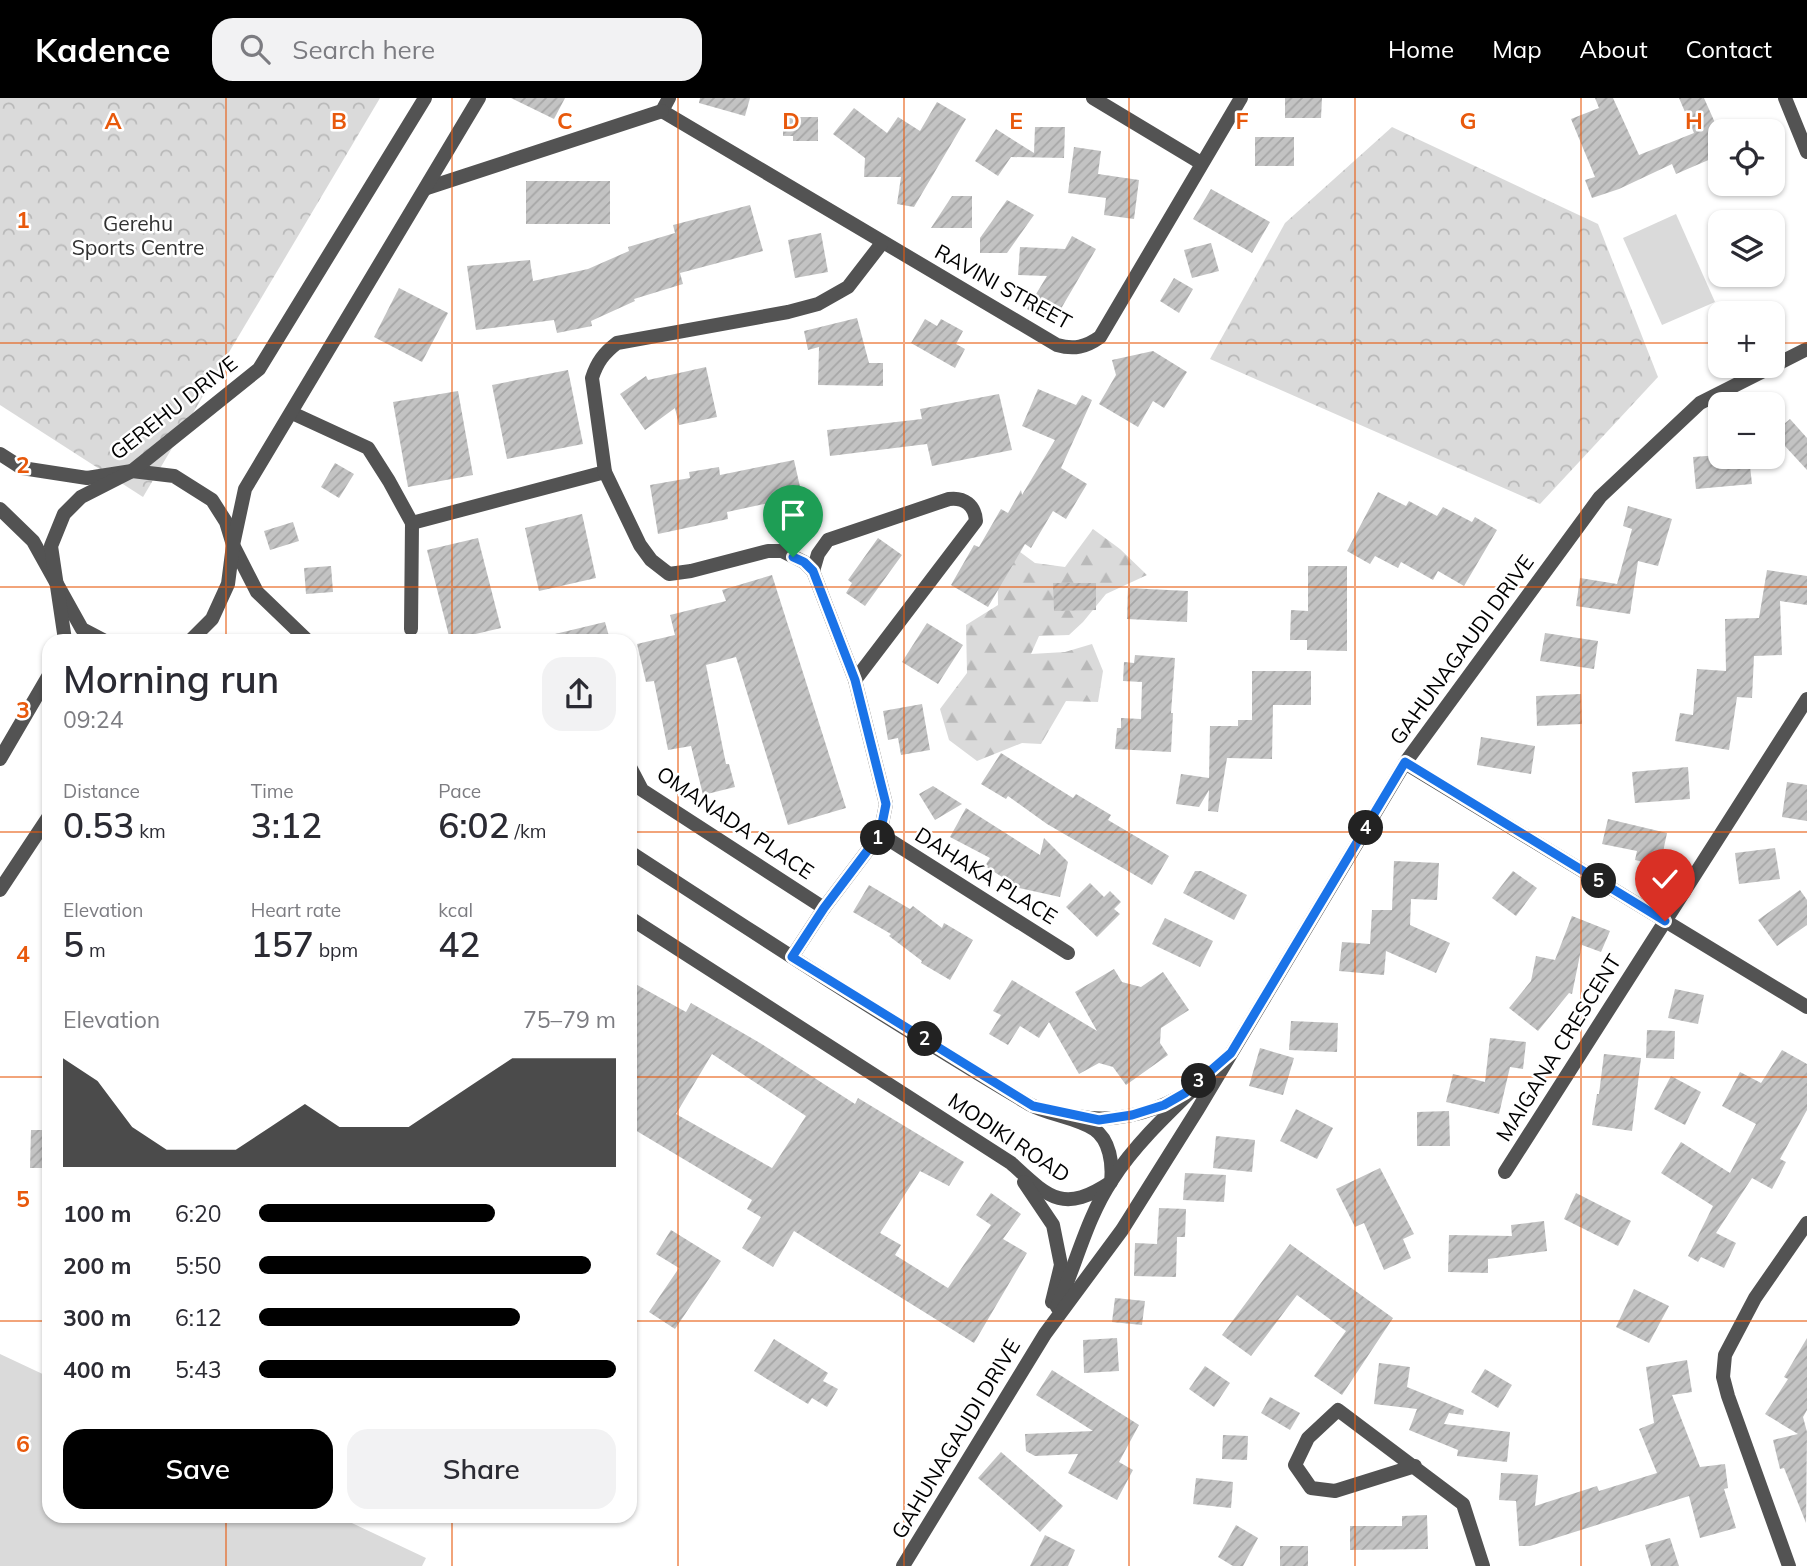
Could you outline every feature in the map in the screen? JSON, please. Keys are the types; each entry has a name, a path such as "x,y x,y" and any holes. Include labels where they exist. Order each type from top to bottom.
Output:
{"street":[{"name":"GEREHU DRIVE","path":"64,634 51,546 64,514 81,497 132,471 259,369 425,98"},
{"path":"197,634 212,619 228,584 245,489 479,98"},
{"path":"1093,98 1201,163"},
{"name":"RAVINI STREET","path":"665,104 883,243 1057,345 1079,348 1100,337 1241,98"},
{"path":"1785,98 1807,152"},
{"path":"427,188 665,104"},
{"path":"792,957 824,908 880,834 886,804 855,680 813,571 804,562 782,551 768,551 669,574 650,560 639,545 605,472 592,378 605,352 617,343 788,312 818,304 848,287 883,243"},
{"name":"GAHUNAGAUDI DRIVE","path":"903,1566 1045,1334 1122,1230 1405,762 1600,497 1700,403 1807,349"},
{"path":"292,412 368,448 412,523 411,629"},
{"path":"0,454 22,468 87,478 132,471 174,477 212,500 226,522 233,545 257,592 301,634"},
{"path":"412,523 605,472"},
{"path":"813,571 818,554 828,540 949,499 968,503 975,514 976,520 855,680"},
{"path":"0,509 33,541 82,629 92,634"},
{"path":"0,759 42,687"},
{"name":"MAIGANA CRESCENT","path":"1505,1172 1807,699"},
{"path":"1405,762 1807,1007"},
{"name":"OMANADA PLACE","path":"637,781 642,790 824,908"},
{"path":"0,890 42,827"},
{"name":"DAHAKA PLACE","path":"880,834 1068,953"},
{"name":"MODIKI ROAD","path":"637,857 792,957 1033,1106 1095,1130 1106,1145 1113,1163 1111,1181 1091,1195 1062,1201 1040,1189 1011,1163 637,923"},
{"path":"1033,1106 1099,1120 1132,1115 1164,1105 1185,1093 1231,1053"},
{"name":"GAHUNAGAUDI DRIVE","path":"1045,1334 1068,1283 1088,1224 1111,1181 1160,1123 1231,1053"},
{"path":"1011,1163 1053,1225 1061,1265 1045,1334"},
{"path":"1789,1566 1723,1377 1725,1355 1755,1298 1807,1223"},
{"path":"1415,1466 1335,1491 1311,1488 1295,1465 1308,1438 1338,1410 1415,1466 1463,1504 1483,1566"}],"green space":[{"name":"Gerehu Sports Centre","path":"0,98 380,98 143,497 0,405"},
{"path":"1392,127 1598,224 1658,377 1540,504 1210,359 1285,223"},
{"path":"1676,214 1715,301 1708,301 1708,305 1662,325 1623,238"},
{"path":"1093,529 1120,549 1147,575 1106,594 1069,635 1039,636 1031,654 1065,652 1092,644 1103,671 1098,702 1066,701 1041,744 1022,743 977,761 949,740 940,709 967,673 966,625 998,605 997,535 1035,563 1065,567"},
{"path":"0,1354 42,1374 42,1523 352,1523 426,1558 422,1566 0,1566"}],"building":[{"path":"511,98 565,98 554,119"},
{"path":"700,98 750,98 745,116 699,103"},
{"path":"1285,98 1322,98 1321,118 1285,118"},
{"path":"1595,98 1613,98 1639,155 1694,133 1679,98 1704,98 1713,119 1708,119 1708,160 1676,174 1672,164 1619,189 1592,198 1585,180 1595,177 1571,119 1599,108"},
{"path":"937,102 966,119 914,207 897,204 901,177 864,177 865,158 833,134 854,108 887,133 898,117 920,131"},
{"path":"783,117 818,117 818,141 793,141 793,136 783,136"},
{"path":"1035,127 1065,127 1064,158 1011,157 998,176 975,161 996,129 1034,153"},
{"path":"1255,137 1294,137 1294,166 1255,166"},
{"path":"1074,147 1101,151 1098,174 1139,180 1134,219 1104,215 1106,198 1068,193"},
{"path":"526,181 610,181 610,224 526,224"},
{"path":"1211,189 1270,222 1252,253 1193,219"},
{"path":"952,196 972,196 972,228 931,228"},
{"path":"1007,200 1034,215 1007,253 980,253 980,238"},
{"path":"750,205 763,251 680,273 683,284 634,299 635,301 591,321 592,326 557,333 554,320 476,330 467,266 530,260 533,281 588,269 629,251 628,247 675,233 673,225"},
{"path":"821,233 828,272 795,278 788,240"},
{"path":"1072,236 1096,249 1052,324 1027,309 1047,276 1018,275 1020,247 1065,249"},
{"path":"1211,243 1219,271 1192,278 1184,250"},
{"path":"1174,278 1193,289 1179,313 1160,301"},
{"path":"399,288 448,313 422,362 374,337"},
{"path":"857,318 869,363 883,363 883,386 818,385 819,347 808,350 804,331"},
{"path":"925,319 937,326 941,319 963,331 956,344 965,349 955,368 911,343"},
{"path":"1153,351 1187,372 1164,408 1153,401 1138,427 1099,404 1116,375 1112,360"},
{"path":"706,367 717,417 679,425 675,408 645,430 620,394 646,376 648,380"},
{"path":"568,370 583,444 507,459 492,385"},
{"path":"1038,389 1076,405 1082,395 1092,400 1061,468 1087,484 1066,519 1053,511 1031,548 1025,544 988,607 951,585 974,545 979,547 1001,509 1008,513 1021,490 1022,495 1055,440 1022,426"},
{"path":"458,391 473,475 408,487 393,402"},
{"path":"999,394 1012,450 932,466 927,444 830,456 827,430 922,419 920,409"},
{"path":"1790,419 1807,438 1807,470 1785,446 1785,423"},
{"path":"1708,456 1708,469 1750,469 1752,484 1696,489 1693,457"},
{"path":"794,460 802,496 727,512 728,519 658,534 650,485 690,478 689,472 719,467 720,475"},
{"path":"335,463 354,474 339,498 321,487"},
{"path":"1378,492 1406,506 1409,501 1437,516 1443,507 1472,522 1475,517 1497,530 1464,586 1438,571 1433,580 1401,562 1398,568 1375,556 1370,564 1347,551"},
{"path":"1628,506 1672,519 1658,566 1638,561 1630,614 1576,606 1580,578 1617,584 1632,529 1623,526"},
{"path":"582,514 596,578 539,591 525,528"},
{"path":"293,522 299,541 270,550 264,531"},
{"path":"478,538 501,628 476,634 448,634 427,550"},
{"path":"878,538 902,555 865,606 846,593 852,583 848,580"},
{"path":"331,566 333,592 306,594 304,568"},
{"path":"1308,566 1347,566 1347,651 1307,650 1307,640 1290,640 1291,610 1308,611"},
{"path":"1767,570 1807,576 1807,605 1780,601 1782,655 1754,656 1752,698 1737,697 1729,750 1675,741 1680,713 1693,715 1697,669 1726,671 1725,619 1759,618"},
{"path":"772,575 846,808 788,825 736,657 706,665 726,764 729,764 735,787 703,795 691,746 668,750 654,681 646,682 637,644 675,635 670,615 726,601 722,590"},
{"path":"1053,583 1096,583 1096,610 1054,611"},
{"path":"1128,588 1188,591 1187,622 1127,619"},
{"path":"605,622 608,634 555,634"},
{"path":"927,623 963,645 938,684 902,662"},
{"path":"1545,633 1598,641 1594,669 1540,661"},
{"path":"1135,655 1175,658 1171,752 1115,749 1121,718 1141,719 1142,682 1123,681 1124,662 1134,663"},
{"path":"1252,671 1311,671 1311,705 1273,705 1272,759 1227,758 1218,812 1208,811 1209,790 1199,807 1176,804 1181,774 1209,778 1210,726 1238,726 1238,720 1252,720"},
{"path":"1581,694 1582,724 1537,726 1536,696"},
{"path":"922,704 930,750 901,755 898,738 888,740 883,711"},
{"path":"1481,737 1535,746 1531,774 1477,765"},
{"path":"1001,753 1073,798 1076,794 1111,815 1108,820 1169,856 1152,885 1047,824 1008,796 1006,799 981,784"},
{"path":"1688,767 1690,799 1635,803 1632,772"},
{"path":"1787,782 1807,785 1807,821 1782,817"},
{"path":"933,786 962,804 935,820 919,794"},
{"path":"966,808 1040,855 1044,838 1068,862 1060,897 1019,888 985,866 990,858 950,837"},
{"path":"1608,819 1667,833 1660,866 1635,860 1637,851 1602,844"},
{"path":"1775,848 1780,879 1739,884 1735,853"},
{"path":"1394,861 1439,863 1437,900 1411,899 1410,925 1450,943 1436,973 1386,951 1384,975 1339,971 1342,942 1370,944 1372,910 1392,910"},
{"path":"1195,871 1201,871 1247,895 1234,920 1183,893"},
{"path":"1513,871 1537,888 1516,916 1492,898"},
{"path":"1090,883 1104,897 1110,891 1121,902 1114,909 1120,914 1097,937 1066,907"},
{"path":"869,885 910,909 913,906 942,928 944,923 973,940 950,980 921,963 922,961 889,936 891,934 853,912"},
{"path":"1800,890 1807,900 1807,925 1777,946 1758,920"},
{"path":"1572,916 1610,931 1601,952 1582,945 1572,994 1569,993 1538,1031 1509,1008 1531,981 1536,956 1555,960"},
{"path":"1165,918 1213,941 1200,967 1152,944"},
{"path":"1114,969 1122,982 1141,987 1163,972 1189,1010 1161,1028 1160,1043 1168,1055 1126,1085 1113,1067 1099,1063 1079,1074 1049,1022 1039,1038 1020,1026 1008,1045 989,1034 1001,1015 993,1011 1012,980 1097,1031 1075,992"},
{"path":"637,985 686,1012 691,1003 760,1043 855,1104 858,1098 964,1162 949,1186 920,1171 880,1233 901,1245 895,1255 948,1288 991,1225 976,1215 991,1193 1021,1214 1003,1239 1027,1253 974,1343 794,1231 773,1267 742,1248 761,1217 747,1209 752,1200 637,1131","holes":["712,1054 806,1116 772,1168 676,1114"]},
{"path":"1675,989 1704,995 1698,1024 1668,1018"},
{"path":"1291,1021 1338,1023 1337,1052 1289,1050"},
{"path":"1647,1030 1675,1031 1674,1059 1646,1058"},
{"path":"1490,1038 1526,1042 1523,1069 1510,1067 1499,1114 1446,1102 1453,1074 1485,1082"},
{"path":"1260,1048 1294,1058 1283,1095 1249,1086"},
{"path":"1782,1050 1807,1064 1807,1110 1780,1159 1786,1162 1772,1189 1752,1178 1716,1233 1736,1243 1724,1268 1701,1257 1698,1262 1688,1256 1713,1206 1661,1173 1681,1142 1730,1173 1756,1124 1722,1106 1740,1072 1761,1083"},
{"path":"1604,1054 1641,1058 1632,1131 1592,1125"},
{"path":"1671,1076 1701,1092 1685,1125 1654,1109"},
{"path":"1296,1109 1333,1128 1317,1159 1280,1141"},
{"path":"1449,1111 1450,1146 1417,1146 1417,1112"},
{"path":"31,1130 42,1130 42,1168 30,1168"},
{"path":"1216,1136 1255,1140 1252,1172 1213,1168"},
{"path":"1380,1168 1414,1234 1403,1239 1411,1258 1384,1270 1364,1223 1355,1227 1336,1189"},
{"path":"1185,1173 1226,1175 1224,1202 1183,1200"},
{"path":"1576,1193 1631,1221 1618,1246 1564,1219"},
{"path":"1159,1208 1186,1209 1185,1237 1177,1237 1176,1277 1134,1276 1135,1243 1157,1244"},
{"path":"1544,1221 1547,1251 1488,1259 1488,1273 1448,1272 1449,1235 1512,1236 1511,1225"},
{"path":"671,1230 721,1261 675,1329 649,1312 679,1268 656,1254"},
{"path":"1290,1244 1393,1318 1342,1395 1314,1376 1346,1331 1297,1295 1251,1356 1222,1335"},
{"path":"1634,1289 1669,1306 1649,1343 1616,1327"},
{"path":"1115,1298 1145,1301 1142,1325 1112,1322"},
{"path":"1117,1338 1119,1371 1084,1373 1083,1340"},
{"path":"1807,1338 1807,1410 1803,1417 1807,1432 1806,1523 1784,1468 1780,1469 1773,1440 1798,1434 1765,1414 1788,1379 1784,1377"},
{"path":"774,1339 828,1373 823,1381 838,1389 827,1407 812,1398 808,1404 754,1371"},
{"path":"1687,1360 1692,1392 1672,1395 1700,1467 1725,1464 1728,1488 1724,1489 1736,1528 1700,1538 1689,1496 1530,1546 1519,1546 1516,1501 1499,1500 1501,1473 1538,1475 1535,1506 1597,1486 1599,1491 1657,1473 1639,1429 1654,1423 1646,1367"},
{"path":"1379,1363 1410,1367 1407,1387 1464,1410 1463,1415 1449,1413 1444,1424 1510,1432 1507,1462 1457,1456 1458,1450 1409,1430 1417,1409 1374,1404"},
{"path":"1205,1366 1230,1383 1214,1407 1189,1389"},
{"path":"1485,1369 1512,1385 1498,1408 1471,1392"},
{"path":"1052,1370 1139,1425 1119,1462 1133,1470 1117,1500 1068,1473 1078,1454 1035,1456 1026,1451 1025,1434 1093,1431 1036,1395"},
{"path":"1270,1397 1300,1413 1290,1430 1261,1413"},
{"path":"1223,1435 1248,1436 1247,1460 1222,1459"},
{"path":"1001,1452 1063,1506 1040,1532 978,1478"},
{"path":"1196,1478 1233,1482 1231,1508 1193,1504"},
{"path":"1427,1515 1428,1549 1350,1550 1350,1526 1402,1526 1402,1516"},
{"path":"1236,1525 1258,1538 1243,1566 1233,1566 1218,1557"},
{"path":"1045,1535 1075,1550 1068,1566 1030,1566"},
{"path":"1670,1538 1679,1566 1651,1566 1645,1545"},
{"path":"1280,1546 1308,1546 1308,1566 1280,1566"}],"route":[{"path":"793,557 804,562 813,571 855,680 886,804 880,834 824,908 792,957 1033,1106 1099,1120 1132,1115 1164,1105 1185,1093 1231,1053 1405,762 1665,921"}]}
